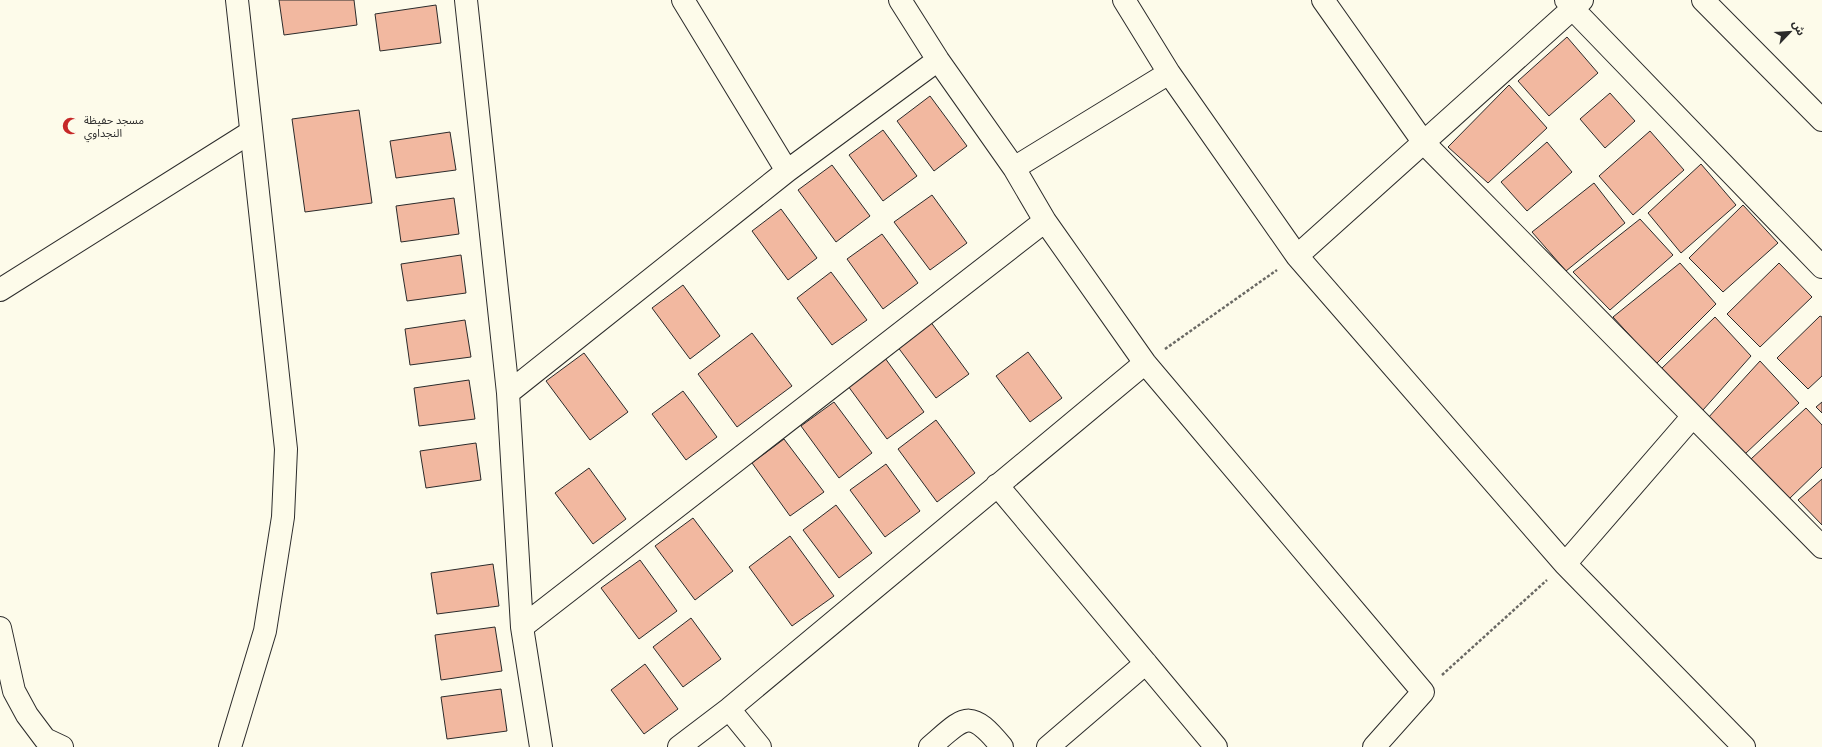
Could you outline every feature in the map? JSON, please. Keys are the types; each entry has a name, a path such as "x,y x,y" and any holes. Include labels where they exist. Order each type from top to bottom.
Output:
{"street":[{"path":"230,747 265,631 283,517 286,449 237,0"},
{"path":"466,0 508,393 522,627 541,747"},
{"path":"683,0 787,171"},
{"path":"900,0 938,60 1014,168 1045,221 1145,363 1423,692 1374,747"},
{"path":"1124,0 1169,73 1297,256 1565,564 1744,747"},
{"path":"1323,0 1424,142 1822,546"},
{"path":"1703,0 1822,120"},
{"path":"1297,256 1424,142 1574,3 1822,267"},
{"path":"508,393 787,171 938,60"},
{"path":"1014,168 1169,73"},
{"path":"0,290 251,132"},
{"path":"522,627 1045,221"},
{"path":"679,747 729,709 1145,363"},
{"path":"1565,564 1693,416"},
{"path":"997,485 1216,747"},
{"path":"0,628 14,691 27,715 45,739 62,747"},
{"path":"1048,747 1146,663"},
{"path":"729,709 760,747"},
{"path":"930,747 951,729 966,720 976,721 989,731 1002,747"}],"path":[{"path":"1145,363 1297,256"},
{"path":"1423,692 1565,564"}],"building":[{"path":"279,0 354,0 357,25 284,35"},
{"path":"436,5 441,43 380,51 375,14"},
{"path":"1567,37 1598,73 1549,116 1518,81"},
{"path":"1509,85 1547,128 1488,183 1448,147"},
{"path":"1610,93 1635,121 1605,148 1580,119"},
{"path":"930,96 967,146 934,171 897,121"},
{"path":"359,110 372,203 305,212 292,119"},
{"path":"883,130 917,176 883,201 849,155"},
{"path":"1650,131 1684,170 1633,215 1599,176"},
{"path":"450,132 456,170 396,178 390,141"},
{"path":"1547,142 1572,172 1527,211 1501,182"},
{"path":"1701,164 1736,205 1681,253 1648,213"},
{"path":"832,165 870,216 836,242 798,190"},
{"path":"1594,183 1625,223 1566,271 1532,232"},
{"path":"932,195 967,243 930,270 894,222"},
{"path":"454,198 459,234 401,242 396,206"},
{"path":"1743,205 1778,243 1723,292 1689,258"},
{"path":"781,209 817,258 788,280 752,231"},
{"path":"1640,219 1673,255 1610,310 1573,272"},
{"path":"882,234 918,283 883,309 847,259"},
{"path":"461,255 466,293 407,301 401,264"},
{"path":"1680,263 1716,304 1656,364 1613,317"},
{"path":"1779,263 1812,297 1760,347 1727,314"},
{"path":"831,272 867,320 832,345 797,298"},
{"path":"683,285 720,336 690,359 652,308"},
{"path":"1820,316 1822,317 1822,376 1808,389 1777,358"},
{"path":"1715,317 1751,356 1703,410 1661,369"},
{"path":"465,320 471,357 410,365 405,329"},
{"path":"930,321 969,374 936,398 897,346"},
{"path":"752,333 792,386 737,427 698,374"},
{"path":"1028,352 1062,398 1030,422 996,376"},
{"path":"584,353 628,412 590,440 546,381"},
{"path":"885,358 924,412 887,439 848,386"},
{"path":"1760,361 1799,403 1745,454 1707,419"},
{"path":"469,380 475,419 419,426 414,388"},
{"path":"683,391 717,437 686,460 652,414"},
{"path":"834,402 872,453 839,478 801,426"},
{"path":"1822,402 1822,413 1816,407"},
{"path":"1806,408 1822,425 1822,467 1788,500 1751,459"},
{"path":"936,420 975,473 937,502 898,449"},
{"path":"784,439 824,492 790,516 752,463"},
{"path":"476,443 481,480 426,488 420,451"},
{"path":"886,464 920,511 885,537 850,490"},
{"path":"589,468 626,519 593,544 555,493"},
{"path":"1822,479 1822,525 1798,500"},
{"path":"836,505 872,553 839,578 803,530"},
{"path":"693,518 733,571 695,600 655,546"},
{"path":"790,536 834,596 792,626 749,567"},
{"path":"640,560 677,611 639,639 601,588"},
{"path":"493,564 499,606 437,614 431,573"},
{"path":"691,618 721,659 683,687 653,647"},
{"path":"495,627 502,671 441,680 435,635"},
{"path":"645,664 678,709 644,734 611,690"},
{"path":"501,689 507,731 447,739 441,697"}],"place":[{"name":"مسجد حفيظة النجداوي","path":"71,126"}]}
